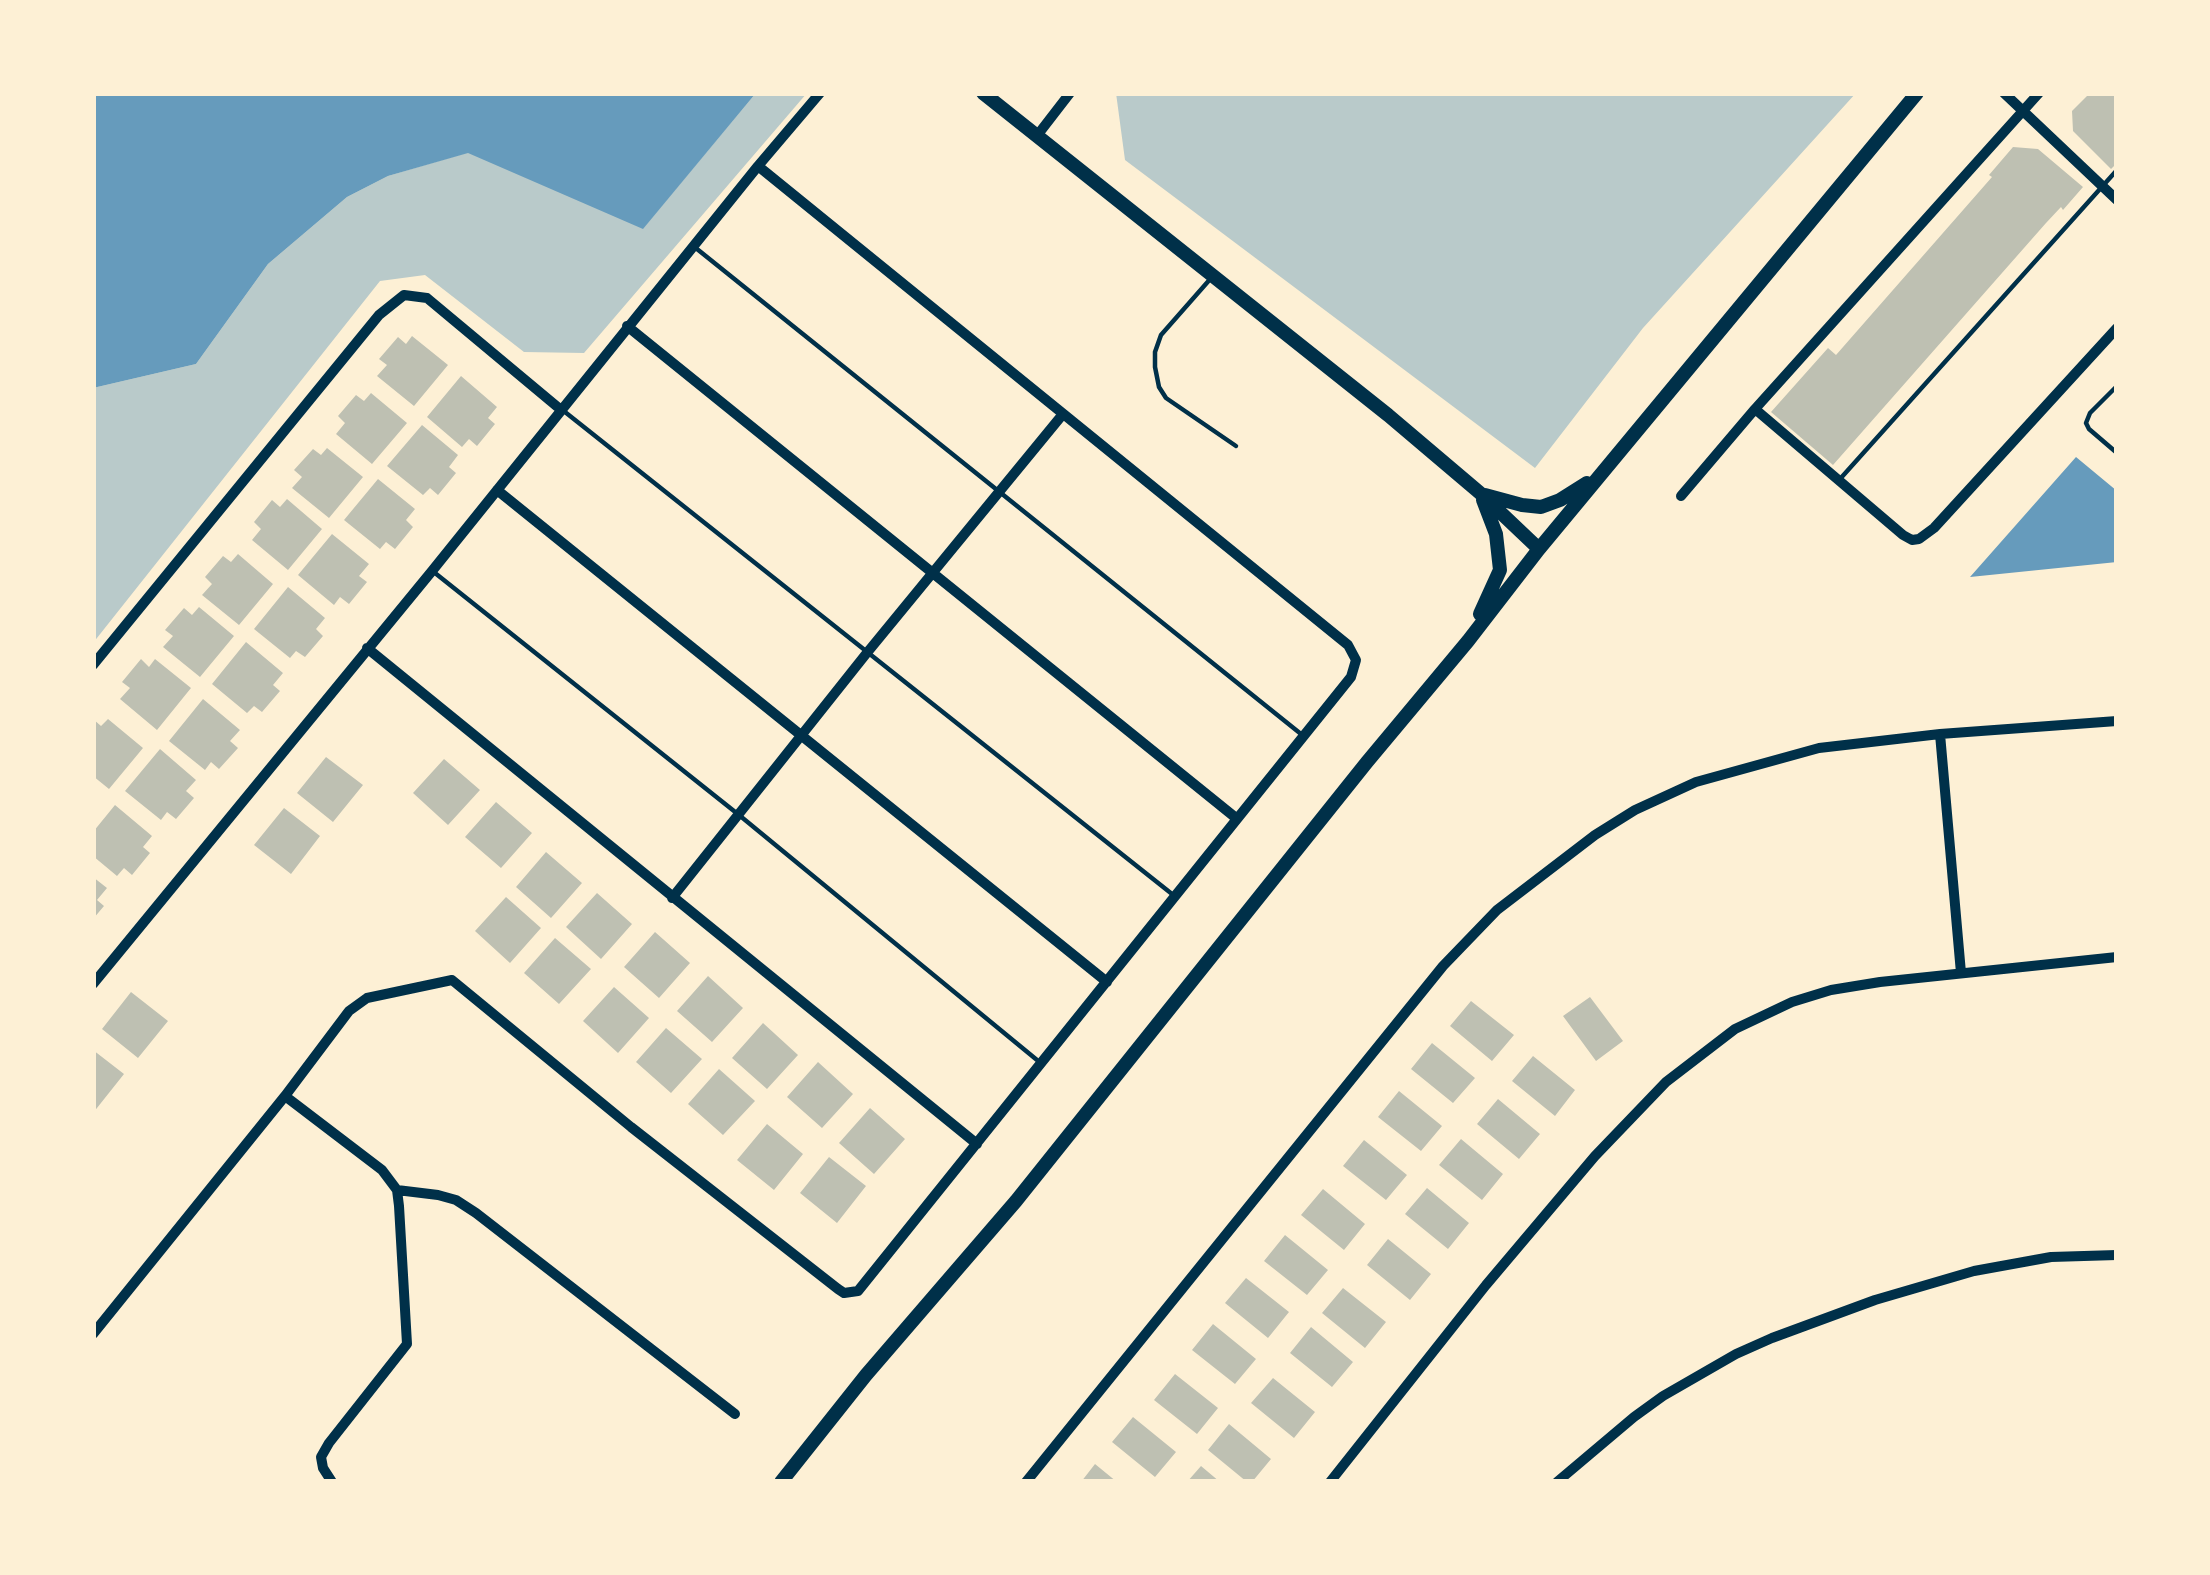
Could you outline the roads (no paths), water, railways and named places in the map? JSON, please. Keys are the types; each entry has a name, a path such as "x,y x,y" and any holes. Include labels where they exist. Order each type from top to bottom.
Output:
{"main road":[{"path":"983,93 1388,415 1539,549"},
{"path":"781,1482 1016,1201 1539,549 1917,93"},
{"path":"1480,493 1541,507 1577,491 1606,468"},
{"path":"1468,641 1500,570 1496,534 1480,493"}],"street":[{"path":"93,984 820,93"},
{"path":"1036,137 1070,93"},
{"path":"2004,93 2117,200"},
{"path":"1681,496 2039,93"},
{"path":"93,1334 358,1003 452,980 838,1289 858,1291 1351,677 1354,652 758,166"},
{"path":"93,665 379,315 404,296 427,298 560,409"},
{"path":"627,326 1236,818"},
{"path":"1755,409 1912,540 1925,537 2117,328"},
{"path":"672,898 1063,414"},
{"path":"496,490 1107,982"},
{"path":"367,648 976,1144"},
{"path":"1025,1482 1457,951 1497,910 1620,818 1696,782 1819,748 2117,721"},
{"path":"1940,734 1961,973"},
{"path":"1330,1482 1594,1156 1666,1082 1736,1029 1792,1002 1880,982 2117,957"},
{"path":"285,1096 382,1170 397,1190 407,1344 328,1443 322,1468 332,1482"},
{"path":"397,1190 456,1200 476,1213 735,1414"},
{"path":"1557,1482 1663,1396 1772,1338 1875,1300 1974,1271 2051,1257 2117,1255"}],"lane":[{"path":"1839,480 2117,170"},
{"path":"693,246 1303,735"},
{"path":"1212,277 1161,335 1155,367 1166,398 1236,446"},
{"path":"2117,386 2086,423 2117,453"},
{"path":"560,409 1176,898"},
{"path":"432,571 1042,1064"}],"water":[{"path":"93,93 756,93 643,229 468,153 388,176 347,197 268,264 196,364 93,388"},
{"path":"2076,457 2117,491 2117,562 1970,577"}]}
